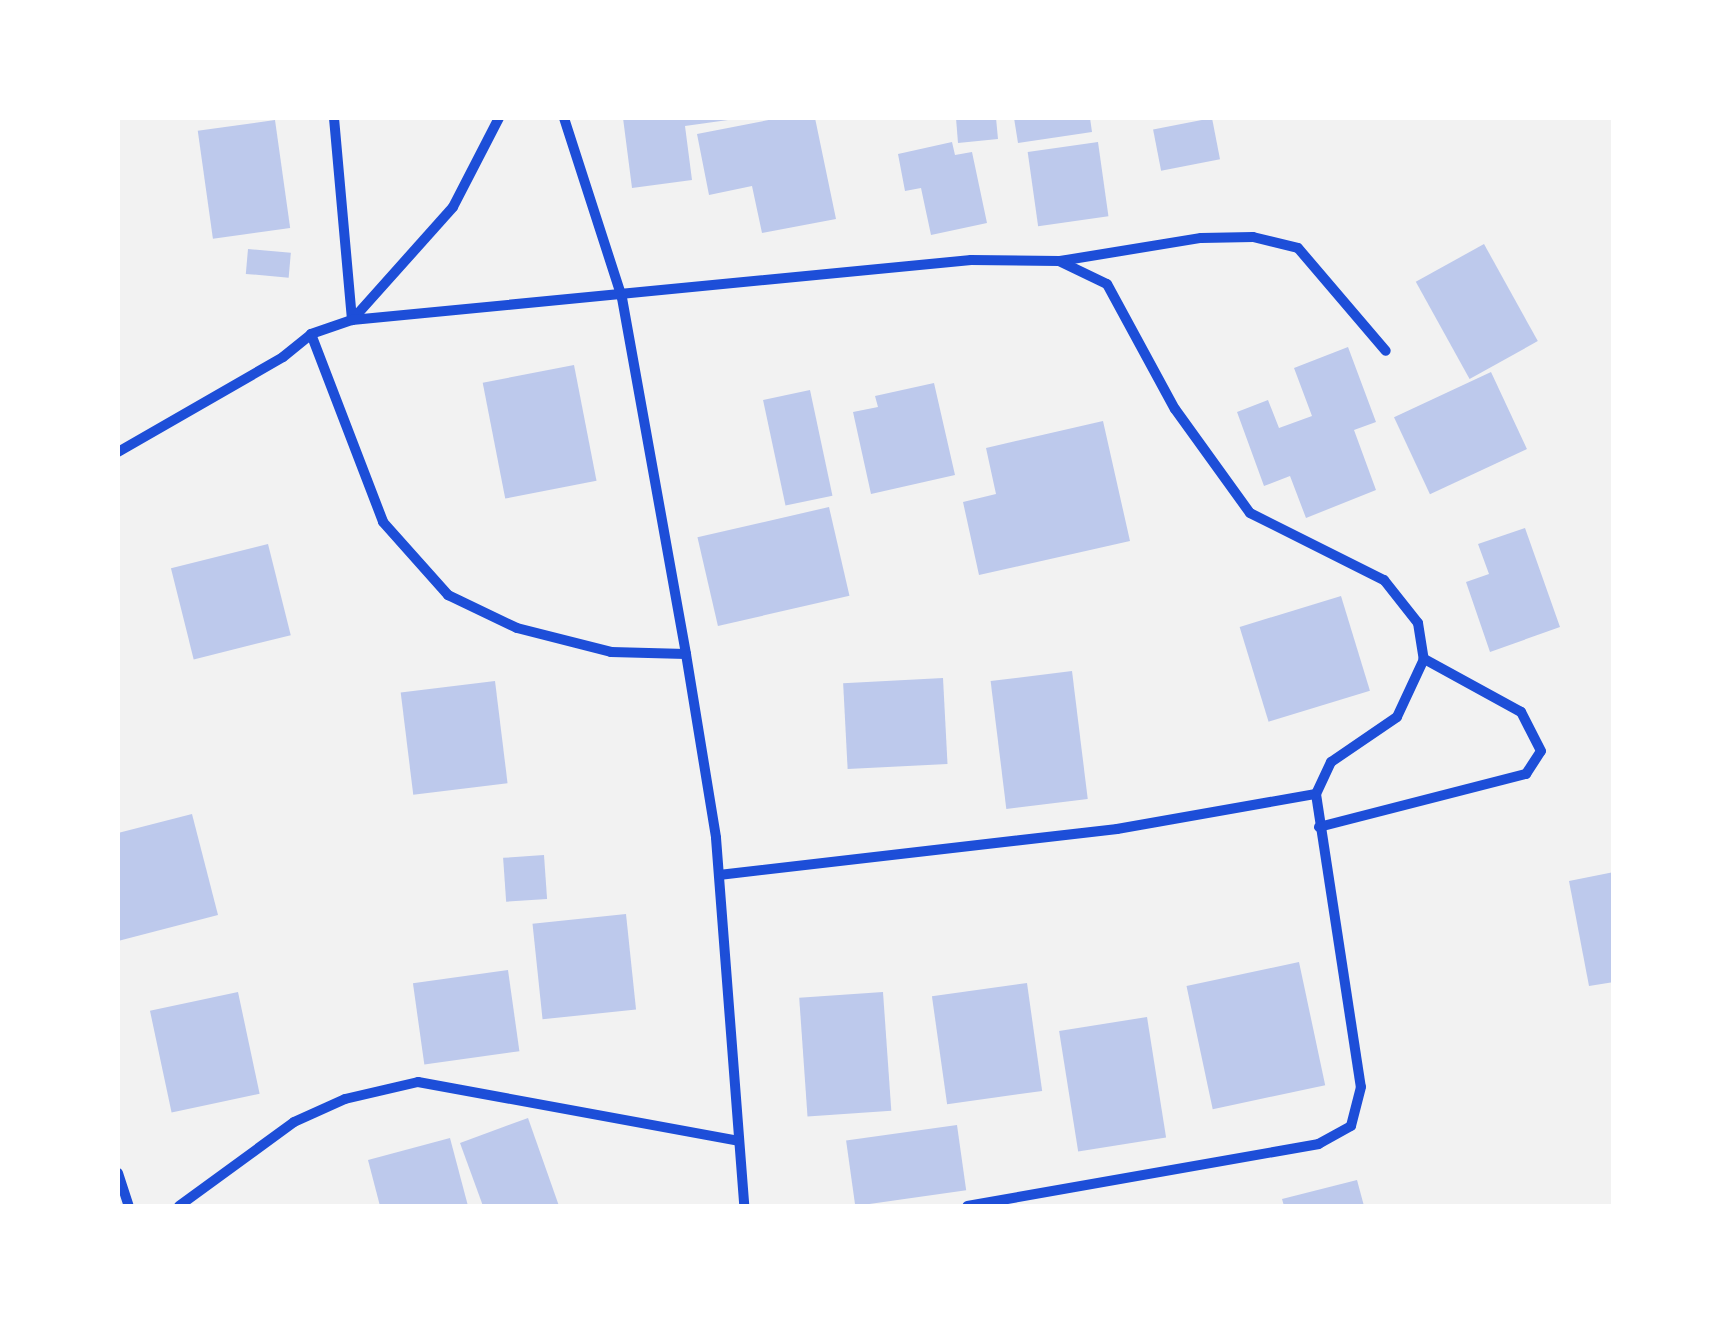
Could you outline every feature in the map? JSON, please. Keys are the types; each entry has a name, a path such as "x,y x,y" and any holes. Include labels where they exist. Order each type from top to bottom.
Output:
{"street":[{"path":"334,118 352,320"},
{"path":"352,320 453,207 499,118"},
{"path":"564,118 622,298 686,654 719,875 744,1206"},
{"path":"118,452 284,357 311,334 352,320 622,298 971,260 1059,261 1201,238 1254,237 1298,248 1386,351"},
{"path":"967,1206 1319,1144 1351,1126 1361,1088 1318,827 1316,794 1331,762 1397,717 1424,659 1418,623 1384,580 1250,513 1175,409 1108,284 1059,261"},
{"path":"311,334 383,522 448,595 517,628 610,652 686,654"},
{"path":"1318,827 1526,774 1541,752 1521,712 1424,659"},
{"path":"719,875 1117,829 1316,794"},
{"path":"179,1206 294,1122 345,1098 418,1082 740,1141"},
{"path":"118,1173 129,1206"}],"building":[{"path":"623,118 728,120 685,126 692,180 632,188"},
{"path":"779,118 815,118 836,219 762,233 752,186 709,195 697,134"},
{"path":"956,118 996,118 998,139 958,143"},
{"path":"1014,118 1090,118 1092,132 1018,143"},
{"path":"1212,118 1220,159 1161,171 1153,129"},
{"path":"275,120 290,228 213,239 198,131"},
{"path":"952,142 955,155 972,152 987,223 931,235 921,188 905,191 898,154"},
{"path":"1098,142 1108,216 1038,226 1028,152"},
{"path":"1484,244 1538,341 1470,379 1416,282"},
{"path":"248,249 291,253 289,278 246,274"},
{"path":"1348,347 1376,422 1354,430 1376,490 1306,518 1290,476 1264,486 1237,412 1268,400 1279,428 1312,416 1294,368"},
{"path":"574,365 597,481 505,499 483,383"},
{"path":"1491,372 1527,449 1430,494 1394,417"},
{"path":"934,383 955,475 871,494 853,412 878,407 875,396"},
{"path":"810,390 832,496 786,506 763,400"},
{"path":"1103,421 1130,541 979,575 963,502 996,494 986,448"},
{"path":"829,507 849,596 718,626 697,537"},
{"path":"1525,528 1560,627 1490,652 1466,582 1489,574 1478,544"},
{"path":"268,544 291,635 194,659 171,568"},
{"path":"1341,596 1370,691 1269,722 1240,627"},
{"path":"1072,671 1088,799 1006,809 991,681"},
{"path":"943,678 948,764 848,769 843,683"},
{"path":"495,681 508,783 413,795 401,693"},
{"path":"192,814 218,915 118,941 118,833"},
{"path":"544,855 547,899 506,902 503,858"},
{"path":"1614,872 1614,982 1589,986 1569,881"},
{"path":"626,914 636,1009 543,1019 533,924"},
{"path":"1299,962 1325,1085 1213,1109 1187,986"},
{"path":"508,970 519,1051 424,1065 413,983"},
{"path":"1027,983 1042,1091 947,1104 932,996"},
{"path":"238,992 260,1094 172,1112 150,1011"},
{"path":"883,992 891,1111 808,1117 799,998"},
{"path":"1147,1017 1166,1137 1078,1151 1059,1031"},
{"path":"528,1118 559,1206 483,1206 460,1143"},
{"path":"957,1125 966,1190 855,1206 846,1141"},
{"path":"450,1138 468,1206 380,1206 368,1160"},
{"path":"1357,1180 1364,1206 1284,1206 1282,1199"}]}
